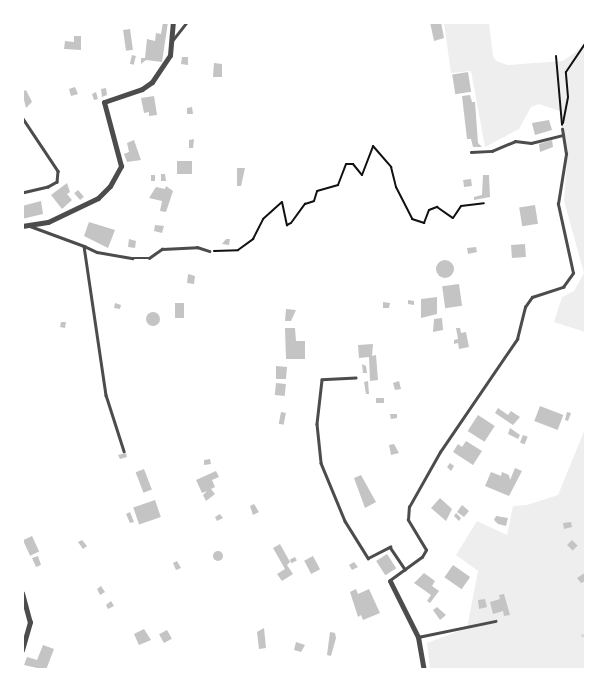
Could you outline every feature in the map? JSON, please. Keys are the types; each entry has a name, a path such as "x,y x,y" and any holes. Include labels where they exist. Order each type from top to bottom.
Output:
{"street":[{"path":"22,226 48,222 98,198 110,186 121,166 104,102 142,89 152,82 170,55 173,24"},
{"path":"390,581 418,636 424,670"},
{"path":"22,593 30,622 22,650"}],"lane":[{"path":"172,41 187,22"},
{"path":"22,117 58,171 57,182 48,187 22,193"},
{"path":"390,581 422,557 426,550 407,514 426,476 517,339 528,302 543,291 562,287 573,273 558,204 566,154 562,129"},
{"path":"471,152 492,150 515,141 531,143 563,135"},
{"path":"29,225 97,252 132,258 149,258 162,249 197,247 209,251"},
{"path":"84,246 106,395 124,451"},
{"path":"356,378 322,380 317,424 321,464 342,514 368,558 390,547 405,569"},
{"path":"418,636 495,621"}],"path":[{"path":"562,129 568,97 566,72 586,42"},
{"path":"556,56 562,129"},
{"path":"209,251 238,250 253,239 259,225 282,202 287,225 291,223 305,204 314,201 317,191 338,185 346,164 353,164 362,175 373,146 391,167 396,187 412,219 424,223 429,210 437,207 453,218 461,206 484,203"}],"shaded area":[{"path":"444,23 489,23 493,56 496,61 507,65 563,61 585,45 585,332 554,322 562,297 574,291 584,273 564,201 567,160 560,111 539,104 531,107 519,129 485,147 471,71 451,73"},
{"path":"585,429 585,669 430,669 427,643 467,628 478,571 456,555 477,521 507,535 513,506 527,505 558,495"}],"building":[{"path":"163,22 168,22 162,62 146,60 141,64 141,58 145,58 147,39 155,41 156,33 161,34"},
{"path":"430,22 441,22 444,38 434,41"},
{"path":"130,29 133,50 126,51 123,30"},
{"path":"74,36 81,36 81,50 64,49 65,41 74,42"},
{"path":"132,55 136,56 134,65 130,64"},
{"path":"182,57 188,57 188,65 181,64"},
{"path":"214,63 222,64 222,77 213,77"},
{"path":"468,72 471,92 455,94 452,75"},
{"path":"75,87 78,94 71,96 69,89"},
{"path":"106,88 107,95 102,97 101,89"},
{"path":"26,90 32,102 26,108 22,92"},
{"path":"96,92 98,99 94,100 92,94"},
{"path":"470,95 472,102 475,102 478,143 482,147 473,147 471,139 467,139 462,96"},
{"path":"154,96 157,115 149,116 149,112 144,113 141,98"},
{"path":"192,107 193,114 187,114 187,108"},
{"path":"549,120 552,130 535,135 532,123"},
{"path":"194,139 193,148 189,148 189,140"},
{"path":"134,140 141,160 127,162 124,154 129,152 127,143"},
{"path":"552,140 553,147 540,152 539,144"},
{"path":"177,161 192,161 192,174 177,174"},
{"path":"237,168 245,168 241,186 237,186"},
{"path":"161,174 165,174 166,181 161,181"},
{"path":"151,175 155,175 155,181 151,181"},
{"path":"483,175 489,175 490,197 474,200 474,197 482,195"},
{"path":"471,179 472,186 464,187 463,180"},
{"path":"67,183 70,192 67,194 72,200 62,209 51,195"},
{"path":"166,186 173,191 166,212 160,211 162,201 149,198 156,187 165,189"},
{"path":"78,190 84,197 80,200 74,193"},
{"path":"41,201 43,214 22,219 22,206"},
{"path":"535,205 538,224 522,226 519,208"},
{"path":"89,222 115,230 108,248 84,236"},
{"path":"155,225 164,226 162,233 154,231"},
{"path":"129,239 136,241 135,248 128,247"},
{"path":"226,239 230,239 229,245 222,244"},
{"path":"525,244 526,257 512,258 511,245"},
{"path":"476,247 477,252 468,254 467,248"},
{"path":"445,260 453,265 454,269 449,277 445,278 437,273 436,269 441,261"},
{"path":"188,274 195,276 194,284 187,283"},
{"path":"459,284 462,306 445,308 442,286"},
{"path":"437,297 437,314 421,318 421,299"},
{"path":"408,300 414,301 414,305 408,304"},
{"path":"383,302 390,303 389,308 383,308"},
{"path":"115,303 121,305 120,309 114,308"},
{"path":"175,303 184,303 184,318 175,318"},
{"path":"286,309 296,310 291,321 285,321"},
{"path":"150,312 156,312 160,319 156,326 150,326 146,322 146,316"},
{"path":"442,318 443,330 433,332 434,319"},
{"path":"61,322 66,322 65,328 60,327"},
{"path":"285,328 295,328 296,341 305,341 305,359 286,359"},
{"path":"456,328 460,328 461,333 466,332 469,347 459,349 458,343 454,344 454,340 458,339"},
{"path":"373,344 372,356 376,355 378,380 370,381 369,357 359,358 358,345"},
{"path":"362,364 366,366 367,373 363,373"},
{"path":"276,366 287,367 286,379 276,379"},
{"path":"368,381 369,394 366,394 364,382"},
{"path":"399,381 401,389 395,390 393,383"},
{"path":"276,383 286,384 285,396 275,395"},
{"path":"376,398 384,398 384,403 376,403"},
{"path":"540,406 563,415 558,430 534,421"},
{"path":"498,408 508,415 511,411 520,417 513,425 495,413"},
{"path":"281,412 286,413 284,425 279,424"},
{"path":"567,412 571,413 568,421 565,420"},
{"path":"390,414 397,414 397,418 391,419"},
{"path":"478,415 495,426 484,442 468,431"},
{"path":"510,428 520,435 518,439 508,434"},
{"path":"523,435 528,437 525,444 520,442"},
{"path":"466,441 482,451 473,465 453,452 458,444 462,447"},
{"path":"394,444 399,453 391,455 389,445"},
{"path":"126,453 127,457 120,459 118,455"},
{"path":"210,459 211,464 204,465 204,460"},
{"path":"450,463 454,466 451,471 447,467"},
{"path":"515,468 522,471 509,496 485,486 491,472 501,476 502,472 509,475 510,480"},
{"path":"144,469 152,490 143,493 136,472"},
{"path":"216,471 219,477 212,480 215,487 211,489 215,494 206,501 203,495 207,491 202,493 196,480"},
{"path":"361,475 376,502 365,508 354,478"},
{"path":"440,498 452,509 446,521 431,508"},
{"path":"155,500 161,517 139,525 133,507"},
{"path":"254,504 259,512 253,515 250,506"},
{"path":"462,505 469,511 464,517 457,512"},
{"path":"130,512 134,522 130,523 126,514"},
{"path":"456,513 461,518 459,521 454,516"},
{"path":"220,514 223,518 217,521 215,517"},
{"path":"496,516 508,518 506,526 498,524 494,520"},
{"path":"571,522 572,527 564,529 563,523"},
{"path":"32,536 39,551 30,556 23,540"},
{"path":"82,540 87,546 83,549 78,542"},
{"path":"572,540 578,546 573,551 567,545"},
{"path":"280,544 290,562 287,565 293,574 282,581 277,574 285,569 273,548"},
{"path":"216,551 220,551 223,556 222,560 216,561 213,558 213,554"},
{"path":"387,554 396,568 385,575 376,561"},
{"path":"38,556 41,565 36,567 32,558"},
{"path":"313,556 320,569 311,574 304,561"},
{"path":"295,557 297,561 291,563 290,560"},
{"path":"177,561 181,568 176,570 173,563"},
{"path":"354,562 358,567 352,570 349,565"},
{"path":"453,565 470,577 462,589 444,577"},
{"path":"586,572 586,581 581,583 577,578"},
{"path":"424,573 435,581 432,586 439,591 430,603 427,601 431,595 414,583"},
{"path":"101,586 105,592 100,595 97,589"},
{"path":"356,589 358,594 369,589 380,613 363,620 361,615 358,617 350,592"},
{"path":"504,594 510,615 504,616 503,611 493,614 490,602 500,599 499,595"},
{"path":"485,599 487,607 479,609 478,600"},
{"path":"111,601 114,606 108,609 106,605"},
{"path":"437,607 446,615 440,620 433,610"},
{"path":"264,628 266,648 259,649 257,632"},
{"path":"144,629 151,640 139,645 134,634"},
{"path":"167,630 172,639 164,643 159,634"},
{"path":"330,632 335,633 336,638 331,656 327,655"},
{"path":"296,642 305,645 301,652 294,650"},
{"path":"43,645 54,649 46,670 24,665 27,657 37,660"}],"waterway":[{"path":"582,635 586,636"}]}
